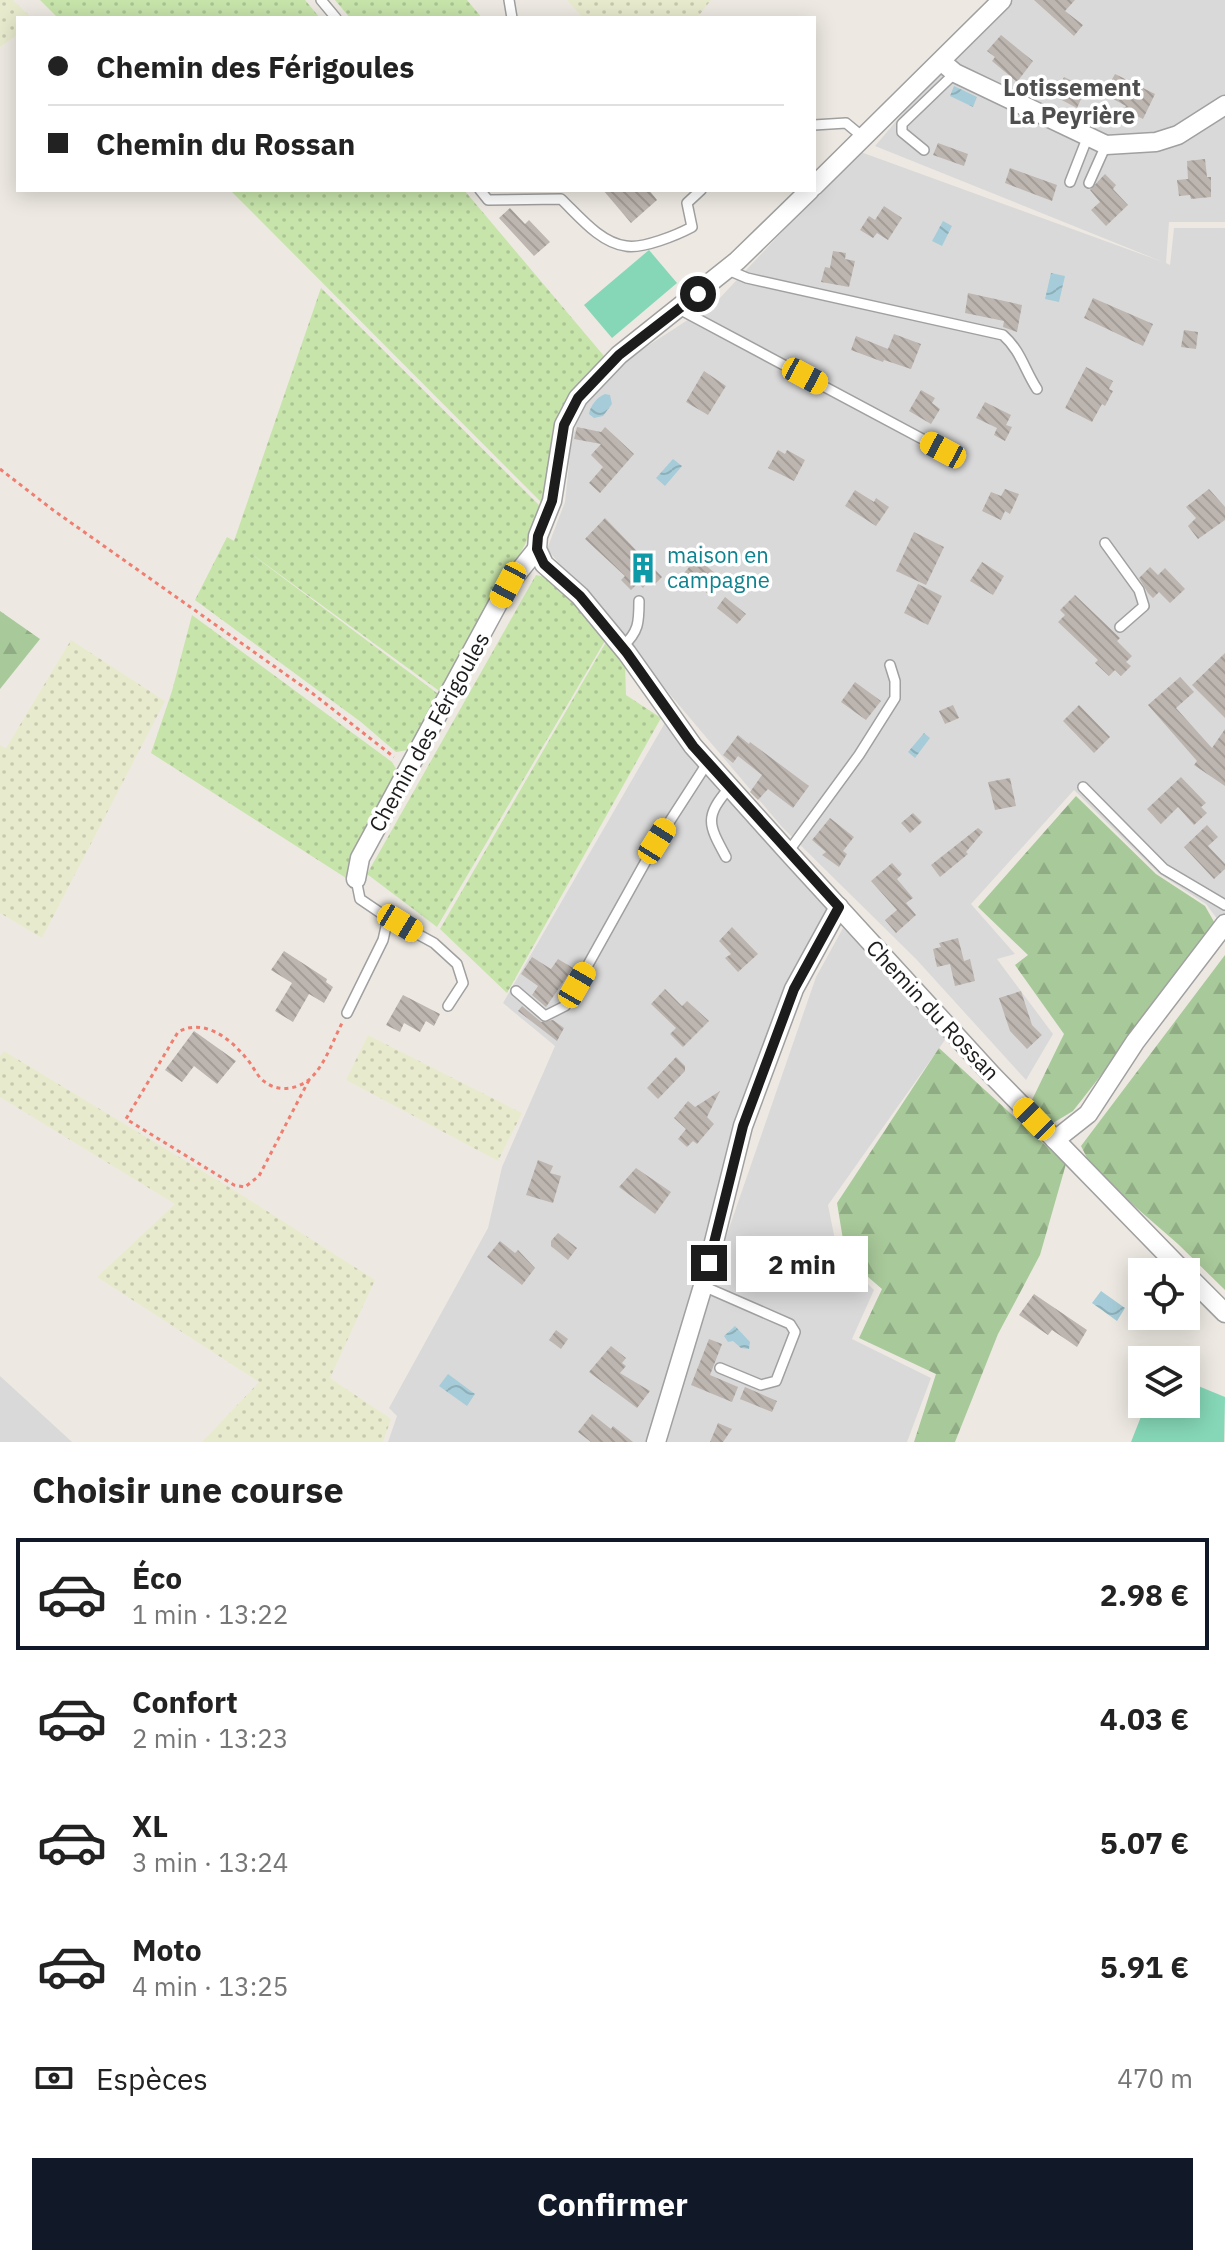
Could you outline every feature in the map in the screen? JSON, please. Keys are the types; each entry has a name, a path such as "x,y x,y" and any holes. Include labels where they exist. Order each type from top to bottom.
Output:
{"street":[{"name":"Chemin des Férigoules","path":"816,184 864,138 948,68 1002,0"},
{"path":"948,68 1106,145 1156,142 1178,135 1225,105"},
{"name":"Chemin des Férigoules","path":"356,879 360,858 508,585 537,549 538,536 552,501 564,425 578,398 619,355 727,269 808,192"},
{"path":"537,549 544,564 580,596 622,647 693,746 839,907 794,989 743,1126 703,1286 656,1442"},
{"name":"Chemin du Rossan","path":"839,907 1055,1140 1170,1258"},
{"path":"1055,1140 1088,1114 1135,1042 1225,924"},
{"name":"Chemin du Rossan","path":"1200,1288 1225,1313"}],"lane":[{"path":"321,0 334,16"},
{"path":"924,150 902,132 902,124 948,68"},
{"path":"816,125 846,123 864,138"},
{"path":"1070,182 1088,136"},
{"path":"1089,183 1106,145"},
{"path":"482,192 488,200 561,199 599,234 626,246 671,238 692,227 687,203 699,192"},
{"path":"727,269 747,278 1003,335 1017,348 1037,389"},
{"path":"679,309 943,450"},
{"path":"1105,543 1139,590 1144,606 1120,627"},
{"path":"622,647 633,637 639,621 639,601"},
{"path":"788,852 859,755 895,698 895,681 890,665"},
{"path":"516,991 545,1016 565,1006 657,841 708,762"},
{"path":"726,857 711,829 711,812 730,786"},
{"path":"1083,787 1164,869 1225,905"},
{"path":"356,879 360,899 434,943 457,964 463,983 448,1006"},
{"path":"347,1013 383,940 388,918"},
{"path":"703,1286 790,1324 795,1332 776,1381 761,1385 720,1368"}],"path":[{"path":"0,469 312,693 409,768"},
{"path":"309,1080 294,1088 281,1089 265,1082 245,1055 210,1027 190,1025 178,1032 126,1119 234,1185 245,1187 259,1176 347,1013"}],"shaded area":[{"path":"1013,0 1225,0 1225,222 1169,222 1166,263 1170,265 1174,228 1225,228 1225,918 1221,924 1206,904 1158,873 1074,790 971,904 1015,954 997,959 1053,1034 1026,1080 916,959 782,827 547,549 565,502 571,445 580,408 612,369 717,301 858,151 1163,262 875,146 926,86"},
{"path":"666,721 829,909 787,985 650,1442 388,1442 397,1416 389,1408 488,1228 502,1167 555,1046 503,1003"},
{"path":"843,928 947,1037 828,1205 838,1255 874,1290 852,1339 931,1378 907,1442 667,1442 726,1237 816,977"},
{"path":"0,1376 72,1442 0,1442"}],"green space":[{"path":"0,0 13,0 30,16 16,16 16,35 0,47"},
{"path":"40,0 305,0 318,16 56,16"},
{"path":"335,0 467,0 480,16 348,16"},
{"path":"567,0 711,0 699,16 581,16"},
{"path":"232,192 466,192 604,356 574,389 553,428 544,505"},
{"path":"649,250 677,283 612,338 584,305"},
{"path":"321,288 543,509 442,693 246,550 441,696 408,750 396,752 361,722 195,600 227,537 234,541"},
{"path":"536,575 550,578 606,639 437,927 367,874"},
{"path":"0,611 40,639 0,689"},
{"path":"192,615 392,762 398,772 351,860 346,878 151,753 172,691"},
{"path":"71,640 165,701 42,938 0,913 0,745 6,748"},
{"path":"606,642 625,664 626,695 661,718 507,993 440,929"},
{"path":"1076,796 1156,874 1205,906 1217,927 1073,1111 1053,1123 1031,1102 1064,1034 1015,965 1028,955 978,907"},
{"path":"1225,955 1225,1290 1200,1266 1200,1258 1192,1258 1093,1170 1081,1146"},
{"path":"368,1035 522,1113 498,1161 346,1080"},
{"path":"939,1048 1066,1164 1040,1255 998,1334 955,1442 914,1442 936,1374 859,1338 882,1289 846,1258 837,1203"},
{"path":"4,1051 375,1280 330,1378 391,1419 383,1442 202,1442 259,1382 97,1277 175,1204 0,1097 0,1056"},
{"path":"1200,1387 1225,1397 1224,1442 1131,1442 1140,1418 1200,1418"}],"water":[{"path":"954,86 977,97 973,107 950,96"},
{"path":"943,221 952,226 942,246 932,241"},
{"path":"1051,273 1065,276 1059,302 1045,299"},
{"path":"605,394 610,395 612,404 603,416 594,418 589,414 591,408"},
{"path":"673,459 682,466 665,486 656,478"},
{"path":"924,733 930,738 915,758 908,752"},
{"path":"1101,1291 1125,1308 1117,1321 1092,1303"},
{"path":"735,1326 750,1342 749,1349 741,1348 733,1341 728,1342 724,1336"},
{"path":"448,1374 475,1394 467,1406 439,1386"}],"building":[{"path":"1034,0 1075,0 1065,11 1083,25 1074,36"},
{"path":"1001,35 1033,61 1017,82 992,61 995,57 987,51"},
{"path":"1115,74 1155,94 1143,119 1104,94"},
{"path":"1064,77 1086,88 1077,108 1054,96"},
{"path":"938,143 968,154 964,166 933,155"},
{"path":"1205,159 1207,177 1211,177 1211,197 1191,199 1190,195 1179,196 1177,180 1188,179 1187,161"},
{"path":"1010,168 1057,185 1052,201 1005,183"},
{"path":"1105,174 1116,185 1113,189 1128,205 1106,226 1091,210 1100,202 1090,190"},
{"path":"605,192 651,192 657,200 631,223"},
{"path":"884,206 902,218 888,240 877,233 873,238 860,230 869,216 875,220"},
{"path":"510,208 525,224 529,220 550,242 534,256 499,218"},
{"path":"833,251 846,253 845,259 855,261 849,287 821,282 825,267 830,268"},
{"path":"968,293 1022,305 1017,332 1003,327 1004,321 965,313"},
{"path":"1093,298 1153,324 1143,346 1084,318"},
{"path":"1184,330 1198,332 1196,349 1181,347"},
{"path":"894,334 921,344 911,369 884,360 887,353 883,362 851,350 856,336 888,349"},
{"path":"1086,367 1113,381 1109,389 1113,391 1092,422 1065,408"},
{"path":"704,371 726,386 708,415 686,402"},
{"path":"921,390 935,398 932,403 940,409 931,424 909,411"},
{"path":"985,402 1011,415 1006,425 1012,427 1005,441 994,435 997,428 976,418"},
{"path":"577,427 601,432 605,427 634,454 600,493 589,483 603,467 591,455 601,444 574,439"},
{"path":"778,450 785,454 787,450 805,460 794,481 768,468"},
{"path":"1005,489 1019,494 1010,514 1005,511 1001,520 982,511 991,492 1001,496"},
{"path":"1209,489 1225,507 1225,520 1198,539 1188,526 1196,518 1186,507"},
{"path":"855,490 889,507 876,526 845,506"},
{"path":"605,518 662,577 653,586 649,581 643,588 638,583 631,590 621,580 625,576 585,539"},
{"path":"914,532 944,547 926,585 896,571"},
{"path":"697,558 723,580 709,595 684,573"},
{"path":"982,562 1004,576 993,595 970,581"},
{"path":"1150,567 1158,575 1165,568 1185,589 1170,603 1159,592 1153,598 1139,578"},
{"path":"918,584 942,596 928,625 904,613"},
{"path":"1075,595 1120,638 1117,641 1132,656 1126,662 1131,666 1121,676 1115,670 1109,676 1095,663 1098,660 1058,622 1065,615 1060,610"},
{"path":"725,597 746,614 737,624 717,608"},
{"path":"1225,653 1225,718 1192,685"},
{"path":"1180,677 1194,692 1176,708 1212,748 1225,729 1225,786 1194,765 1197,761 1148,705"},
{"path":"855,682 881,701 866,720 841,702"},
{"path":"953,705 959,718 945,724 939,711"},
{"path":"1079,705 1110,737 1094,753 1063,721"},
{"path":"738,735 809,786 793,808 768,789 758,800 750,792 762,775 738,756 733,763 723,755"},
{"path":"1181,777 1206,803 1201,807 1207,813 1194,825 1178,807 1161,824 1147,809"},
{"path":"1010,778 1016,806 995,810 988,782"},
{"path":"913,813 922,822 910,833 901,823"},
{"path":"830,818 854,837 843,851 847,854 839,867 822,855 826,852 812,840"},
{"path":"1207,825 1218,837 1208,846 1225,864 1225,869 1214,879 1184,847"},
{"path":"978,828 983,832 966,852 968,854 940,877 931,865"},
{"path":"892,863 902,874 897,879 913,898 906,903 916,915 896,933 885,920 897,910 871,881"},
{"path":"732,927 758,954 738,972 725,958 731,954 719,941"},
{"path":"958,938 964,961 970,959 975,981 955,986 950,964 937,967 933,949 941,947 939,943"},
{"path":"284,951 327,979 326,982 333,987 324,1003 309,994 293,1022 275,1011 292,983 271,970"},
{"path":"532,957 551,969 558,959 573,968 546,1007 532,995 538,986 521,974"},
{"path":"665,989 682,1006 687,1001 709,1021 683,1047 670,1034 676,1028 651,1004"},
{"path":"1021,991 1032,1025 1042,1035 1027,1049 1010,1031 999,998"},
{"path":"403,995 440,1014 434,1026 426,1021 420,1032 404,1023 400,1032 386,1025"},
{"path":"522,1006 541,1022 553,1020 564,1028 557,1041 518,1011"},
{"path":"194,1031 236,1061 217,1084 194,1066 182,1082 165,1070"},
{"path":"676,1057 685,1066 685,1071 658,1099 647,1088"},
{"path":"720,1091 707,1117 714,1124 697,1144 693,1141 687,1147 678,1139 686,1129 674,1118 688,1101 695,1107"},
{"path":"538,1160 553,1166 550,1173 561,1176 553,1203 526,1195"},
{"path":"636,1168 671,1192 655,1214 619,1187"},
{"path":"558,1233 577,1248 568,1260 551,1246"},
{"path":"500,1241 515,1253 518,1250 535,1268 522,1285 487,1257"},
{"path":"761,1258 789,1276 781,1290 752,1273"},
{"path":"1034,1294 1087,1330 1077,1347 1052,1330 1048,1335 1019,1315"},
{"path":"556,1330 568,1339 561,1349 549,1340"},
{"path":"709,1339 722,1344 710,1375 738,1387 732,1402 691,1385"},
{"path":"611,1346 626,1358 622,1363 626,1366 620,1373 650,1391 637,1408 589,1372"},
{"path":"745,1387 777,1401 772,1412 740,1399"},
{"path":"592,1414 633,1442 591,1442 578,1432"},
{"path":"718,1423 732,1429 723,1442 710,1442"}],"place":[{"name":"maison en campagne","path":"643,568"}],"district":[{"name":"Lotissement La Peyrière","path":"1072,102"}],"route":[{"path":"698,294 619,355 578,398 564,425 552,501 538,536 537,549 544,564 580,596 627,653 693,746 839,907 794,989 743,1126 709,1263"}]}
